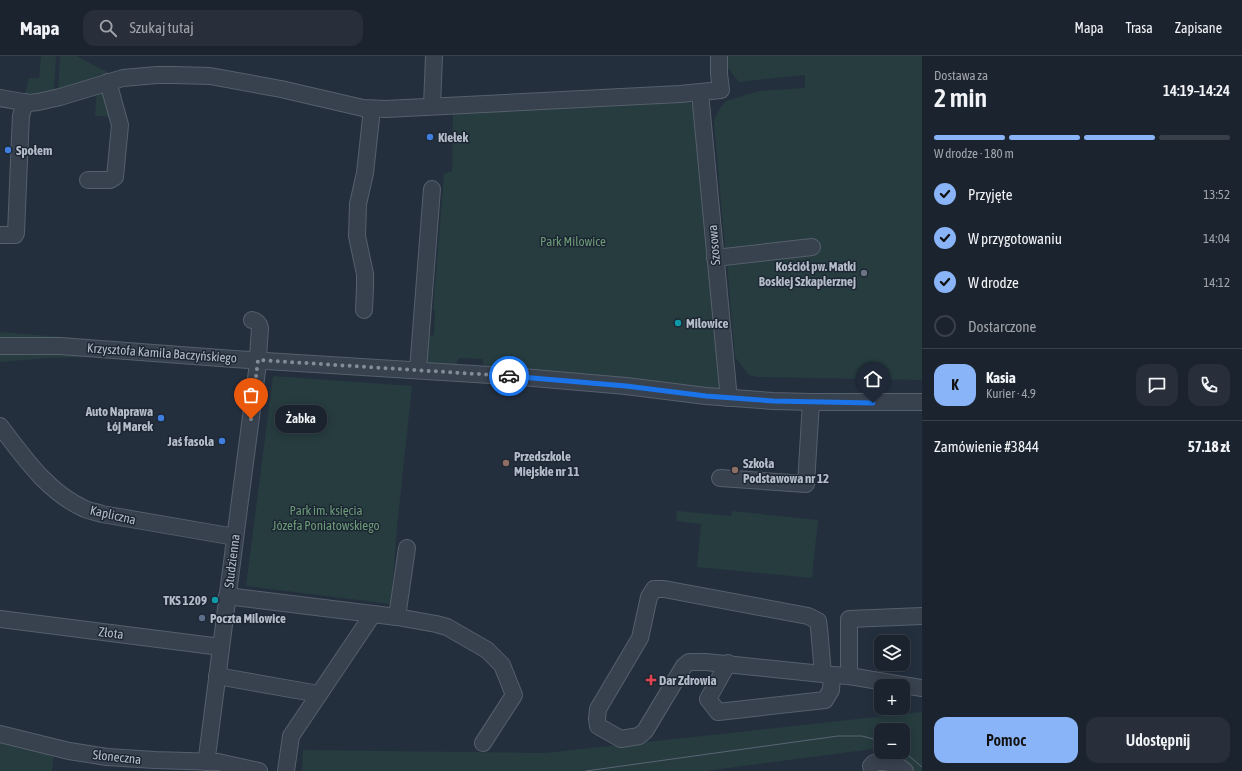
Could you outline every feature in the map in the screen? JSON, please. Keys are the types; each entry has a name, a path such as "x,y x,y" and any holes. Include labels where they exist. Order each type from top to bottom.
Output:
{"street":[{"path":"432,106 434,56"},
{"path":"0,98 25,102 38,102 123,78 157,75 210,76 372,109 700,93 721,90 718,74 719,56"},
{"path":"88,180 110,180 115,177 120,125 108,82"},
{"name":"Szosowa","path":"700,93 728,398"},
{"path":"0,235 15,235 16,233 20,130 21,116 25,102"},
{"path":"364,310 364,274 357,236 357,228 358,204 365,173 372,109"},
{"path":"418,370 432,189"},
{"path":"715,258 812,247"},
{"name":"Studzienna","path":"199,766 208,749 257,372 260,325 252,320"},
{"name":"Krzysztofa Kamila Baczyńskiego","path":"0,346 60,346 522,377 626,386 728,398 773,401 922,402"},
{"path":"720,478 806,484 811,402"},
{"name":"Kapliczna","path":"0,426 38,474 52,488 85,509 102,514 235,537"},
{"path":"397,617 407,548"},
{"path":"728,663 708,699 718,712 825,700 831,690 828,675 820,628 818,621 808,616 664,589 654,589 649,597 640,638 598,709 598,726 621,739 639,736 645,731 684,666 689,662 728,663 828,675 849,676 922,688"},
{"path":"228,596 397,617 436,624 447,627 487,650 502,665 514,695 483,743"},
{"path":"286,771 291,736 373,614"},
{"path":"849,676 849,619 922,616"},
{"name":"Złota","path":"0,619 221,647"},
{"path":"217,676 319,694"},
{"name":"Słoneczna","path":"0,734 69,751 107,757 199,766 218,762 259,771"},
{"path":"871,766 874,763 884,762 900,767 905,771"}],"green space":[{"path":"41,56 56,56 54,95 39,97 25,95 29,78 39,78"},
{"path":"60,56 76,56 115,76 58,94"},
{"path":"724,56 922,56 922,380 758,377 749,375 735,357 727,264 735,248 725,249 714,122 715,117 726,101 759,91 805,88 805,75 739,82 724,63"},
{"path":"97,88 106,98 112,117 95,116"},
{"name":"Park Milowice","path":"687,100 693,105 702,183 707,259 721,387 719,390 485,368 482,359 459,358 455,366 426,364 427,336 434,335 435,310 433,310 444,174 452,171 453,110"},
{"path":"0,332 162,345 58,338 0,338"},
{"path":"23,352 87,355 87,357 47,358 0,362 0,353"},
{"name":"Park im. księcia Józefa Poniatowskiego","path":"273,376 412,386 397,527 391,604 246,586"},
{"path":"677,511 731,516 732,511 818,520 812,578 697,567 701,524 676,521"},
{"path":"922,712 922,771 913,771 911,765 897,759 910,759 910,723 874,723 874,749 706,771 302,771 303,750 545,753 894,715 910,715 910,713"},
{"path":"0,740 54,753 52,771 0,771"}],"tram line":[{"path":"586,771 838,736 862,736 874,739"},
{"path":"910,757 922,767"}],"way so far":[{"path":"251,419 258,360 509,376"}],"place":[{"name":"Kiełek","path":"430,137"},
{"name":"Społem","path":"8,150"},
{"name":"Kościół pw. Matki Boskiej Szkaplerznej","path":"864,273"},
{"name":"Milowice","path":"678,323"},
{"name":"Auto Naprawa Łój Marek","path":"161,418"},
{"name":"Żabka","path":"251,419"},
{"name":"Jaś fasola","path":"222,441"},
{"name":"Przedszkole Miejskie nr 11","path":"506,463"},
{"name":"Szkoła Podstawowa nr 12","path":"735,470"},
{"name":"TKS 1209","path":"215,600"},
{"name":"Poczta Milowice","path":"202,618"},
{"name":"Dar Zdrowia","path":"651,680"}],"route":[{"path":"509,376 626,386 728,398 773,401 873,403"}]}
